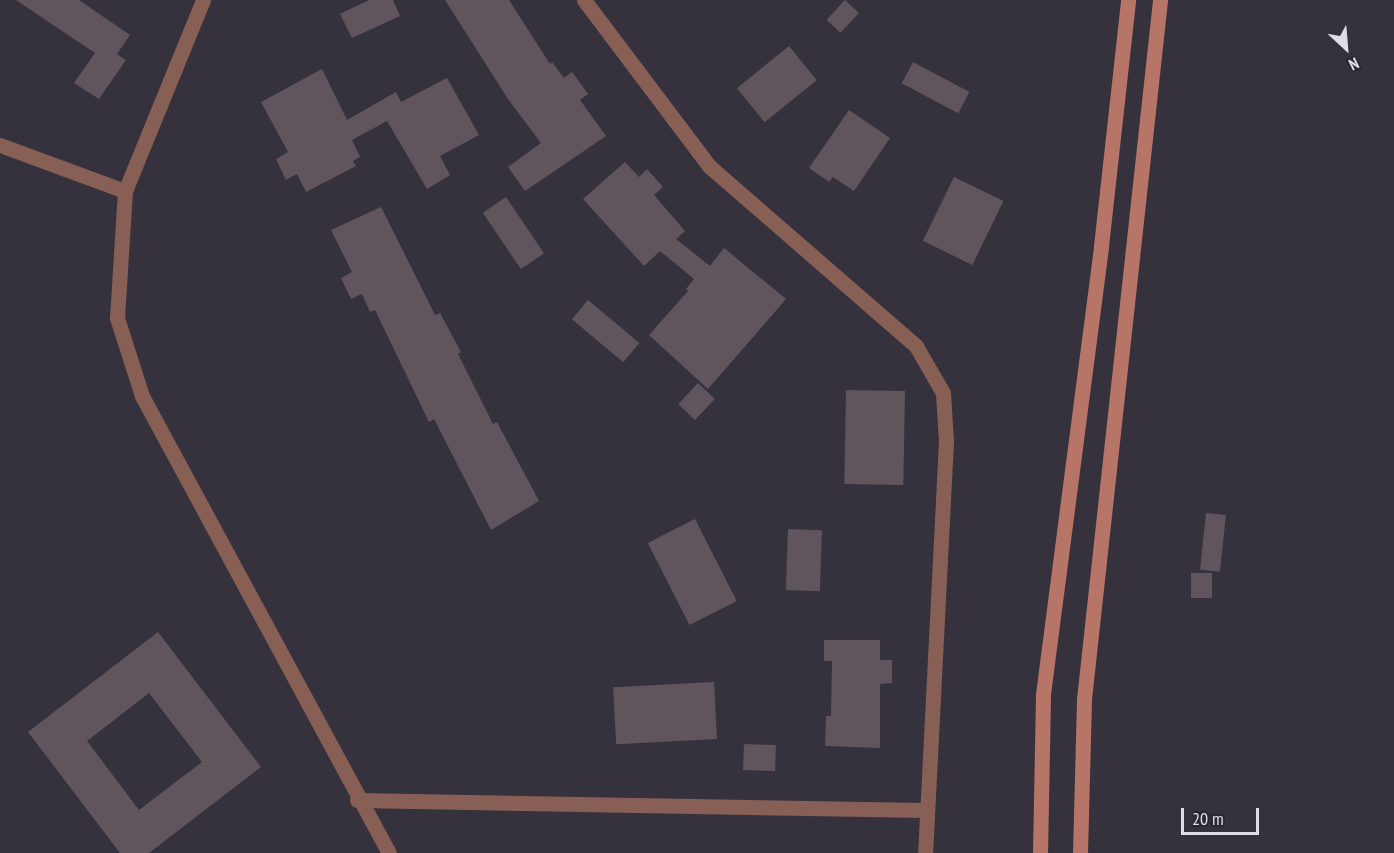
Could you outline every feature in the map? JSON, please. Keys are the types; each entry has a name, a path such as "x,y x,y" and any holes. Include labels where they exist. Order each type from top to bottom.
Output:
{"street":[{"path":"203,0 124,191 117,318 142,396 357,800 389,853"},
{"path":"584,0 709,165 916,345 943,393 946,441 925,810 925,853"},
{"path":"1040,853 1043,694 1101,246 1128,0"},
{"path":"1080,853 1083,699 1160,0"},
{"path":"0,145 124,191"},
{"path":"357,800 925,810"}],"building":[{"path":"16,0 79,0 130,35 117,54 126,60 99,99 74,83 95,53"},
{"path":"369,0 393,0 400,16 352,38 340,14"},
{"path":"445,0 509,0 550,64 552,62 564,78 572,72 588,94 580,100 606,136 525,191 508,167 541,143 508,99"},
{"path":"845,0 859,13 840,33 827,20"},
{"path":"789,46 817,80 765,122 737,88"},
{"path":"913,62 970,92 958,113 902,83"},
{"path":"322,69 347,120 396,92 401,102 447,78 479,135 440,156 450,175 427,189 387,121 352,140 360,157 353,161 356,166 306,192 297,174 286,180 276,159 288,152 261,102"},
{"path":"849,110 890,138 854,191 833,177 829,182 809,168"},
{"path":"625,162 639,177 647,169 663,187 654,195 685,231 676,239 710,266 724,248 786,299 708,389 649,335 688,291 686,289 694,279 660,251 644,266 583,199"},
{"path":"954,177 1003,201 972,265 923,241"},
{"path":"506,197 544,253 521,269 483,213"},
{"path":"381,207 435,315 440,313 461,352 458,354 493,424 497,422 539,501 491,530 434,419 429,422 375,310 370,312 362,294 351,299 341,278 352,272 331,230"},
{"path":"588,300 639,343 623,362 572,319"},
{"path":"698,383 715,399 695,420 678,404"},
{"path":"846,390 905,391 903,485 844,484"},
{"path":"1206,513 1226,515 1220,572 1200,570"},
{"path":"695,519 737,601 690,625 648,543"},
{"path":"788,529 822,530 820,591 786,590"},
{"path":"1191,573 1212,573 1212,598 1191,598"},
{"path":"158,632 261,767 149,853 120,853 28,732","holes":["149,693 202,762 139,810 87,741"]},
{"path":"824,640 880,640 880,660 892,660 892,683 880,684 880,748 825,746 826,716 831,716 832,661 824,661"},
{"path":"714,682 717,739 616,744 613,687"},
{"path":"744,744 776,745 775,771 743,770"}]}
